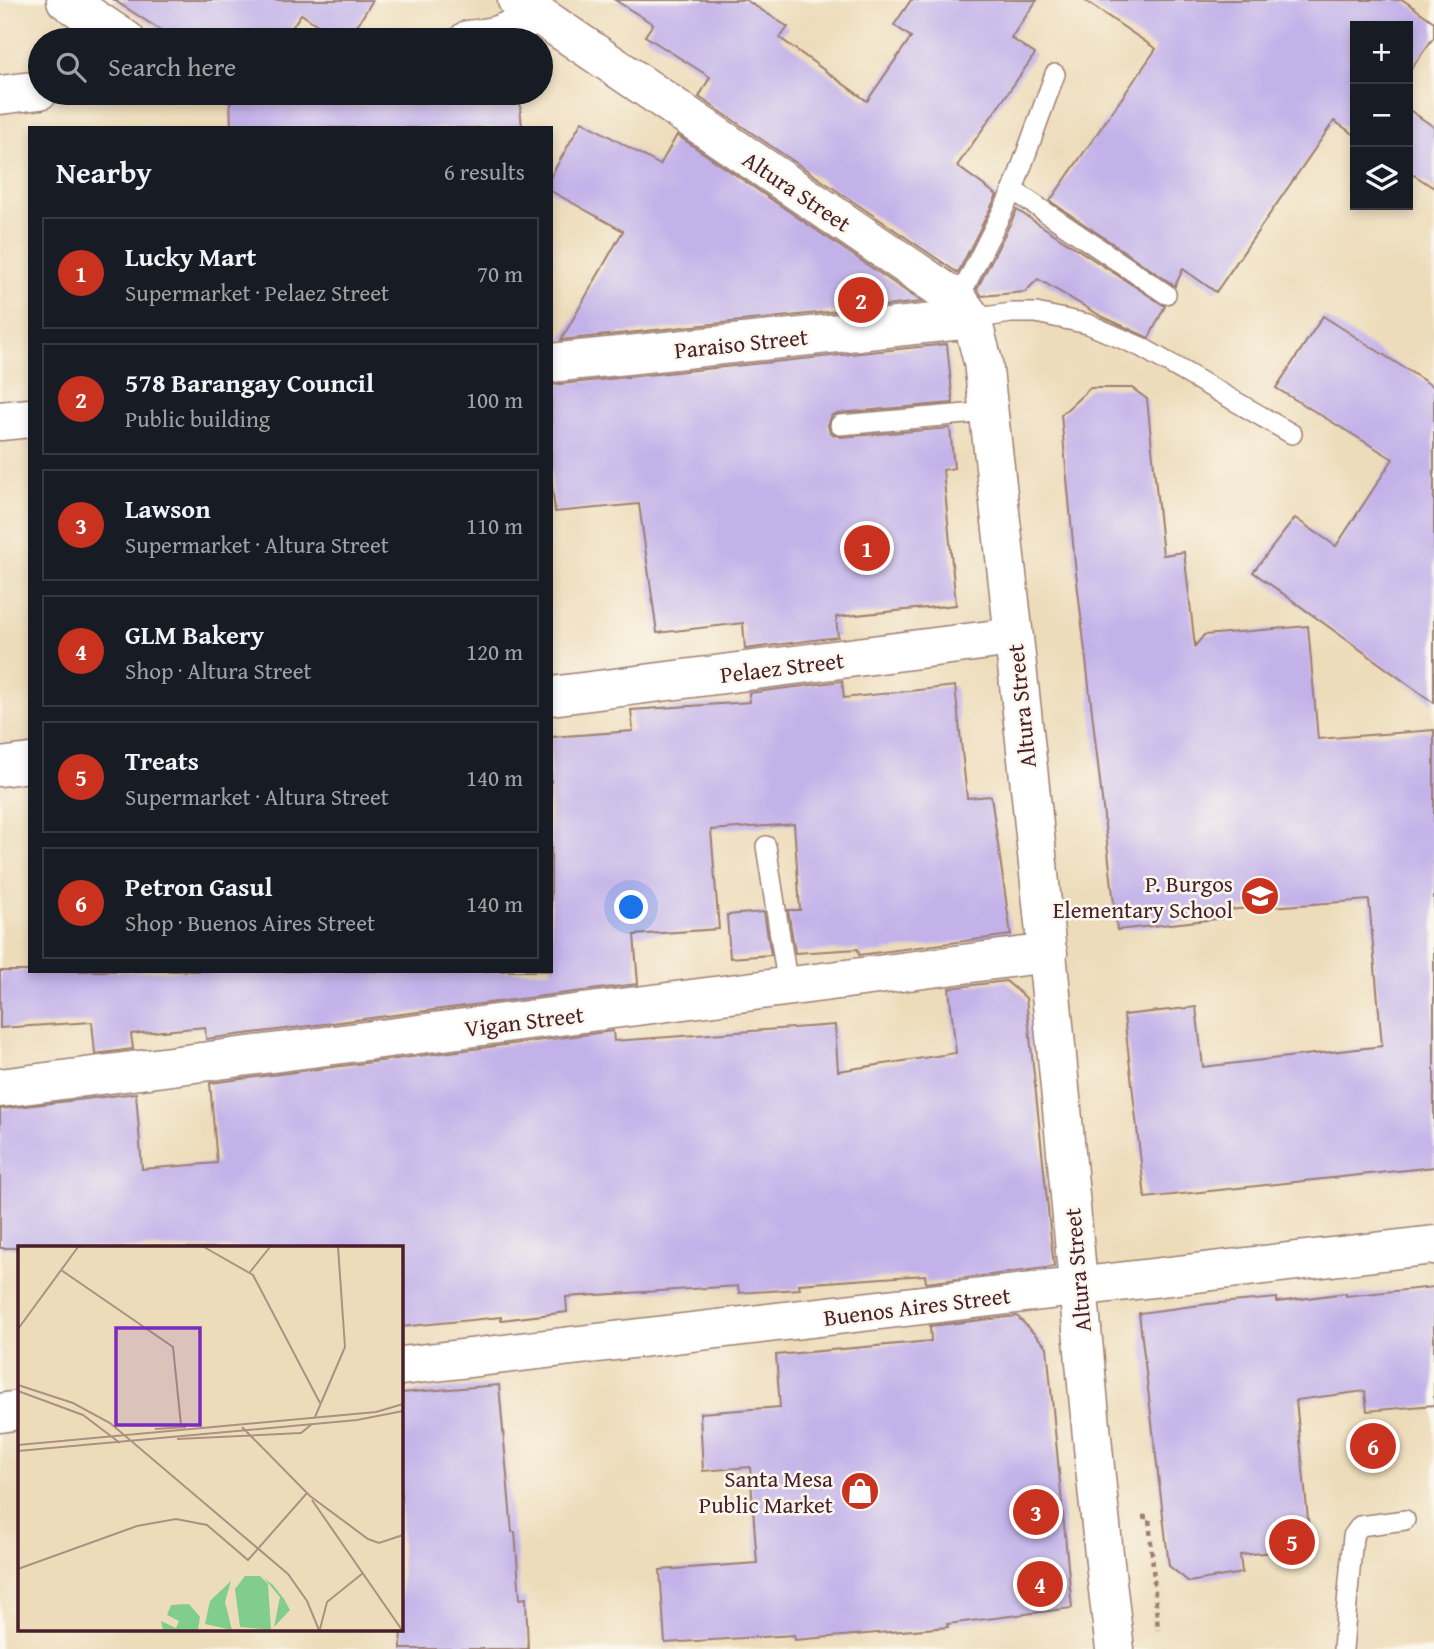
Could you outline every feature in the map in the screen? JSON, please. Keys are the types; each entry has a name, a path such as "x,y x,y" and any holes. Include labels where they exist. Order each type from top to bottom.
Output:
{"street":[{"path":"66,0 108,28"},
{"path":"514,28 521,24 525,6"},
{"name":"Altura Street","path":"525,6 965,309 983,362 989,412 1048,953 1099,1518 1115,1649"},
{"path":"0,95 28,92"},
{"name":"Paraiso Street","path":"553,363 965,309"},
{"path":"0,421 28,418"},
{"name":"Pelaez Street","path":"553,696 1013,637"},
{"path":"0,767 28,763"},
{"name":"Vigan Street","path":"0,1088 1048,953"},
{"name":"Buenos Aires Street","path":"402,1366 1434,1245"},
{"path":"0,1413 18,1410"}],"lane":[{"path":"1055,74 1013,190 965,309 1036,313 1088,324 1141,347 1292,434"},
{"path":"1013,190 1166,294"},
{"path":"840,425 989,412"},
{"path":"766,846 788,987"},
{"path":"1343,1649 1353,1536 1360,1526 1405,1520"}],"path":[{"path":"1149,1517 1159,1635"}],"building":[{"path":"114,0 373,0 356,28 322,28 301,14 292,28 157,28"},
{"path":"615,0 746,0 788,27 780,38 867,101 911,37 894,25 911,0 1037,0 1011,38 1035,54 957,166 997,195 958,273 699,97 710,77 645,36 653,24"},
{"path":"1084,0 1403,0 1434,22 1434,37 1413,66 1413,21 1350,21 1350,132 1334,121 1216,292 1183,269 1175,286 1050,201 1156,49"},
{"path":"230,105 520,105 522,126 231,126"},
{"path":"1413,112 1434,127 1434,188 1413,174"},
{"path":"582,121 660,165 677,135 922,302 561,340 623,231 553,192 553,172"},
{"path":"1017,210 1165,306 1149,338 1101,316 1038,279 1025,292 982,296 977,289"},
{"path":"1323,316 1434,387 1434,703 1253,572 1295,518 1336,546 1393,459 1276,388"},
{"path":"947,344 953,403 839,413 832,415 828,425 830,433 841,437 950,428 954,468 943,470 956,605 836,617 838,637 745,649 743,623 657,633 639,504 555,512 553,385"},
{"path":"1090,388 1132,388 1147,399 1163,555 1184,552 1195,646 1204,635 1308,626 1318,739 1434,730 1434,1167 1145,1198 1124,1015 1196,1007 1203,1067 1382,1046 1369,900 1224,910 1225,918 1117,930 1075,564 1061,415"},
{"path":"842,681 844,698 955,686 967,798 991,796 1011,935 859,955 858,949 795,953 788,910 800,910 794,824 711,830 719,929 634,935 638,984 206,1039 205,1027 131,1034 133,1049 95,1054 92,1022 0,1028 0,971 553,973 553,737 633,731 631,710 750,702 749,693"},
{"path":"764,912 771,955 730,958 727,915"},
{"path":"1006,981 1026,998 1054,1267 926,1283 925,1275 799,1284 800,1289 739,1293 738,1286 566,1297 567,1312 402,1327 402,1246 0,1248 0,1109 136,1093 142,1169 217,1163 210,1083 613,1031 614,1041 835,1025 838,1071 956,1053 949,988"},
{"path":"1434,1287 1434,1405 1367,1411 1365,1391 1296,1400 1309,1529 1307,1549 1240,1555 1242,1573 1189,1582 1169,1566 1139,1313 1208,1304 1277,1298 1277,1302 1346,1293 1346,1296"},
{"path":"1017,1316 1047,1347 1072,1608 947,1624 948,1627 795,1640 794,1635 665,1643 660,1570 757,1563 750,1467 703,1471 700,1413 780,1407 776,1355 931,1341 930,1326"},
{"path":"499,1385 520,1599 526,1598 528,1649 401,1649 402,1393"}],"place":[{"name":"578 Barangay Council","path":"861,300"},
{"name":"Lucky Mart","path":"867,548"},
{"name":"P. Burgos Elementary School","path":"1260,896"},
{"name":"Petron Gasul","path":"1373,1446"},
{"name":"Santa Mesa Public Market","path":"860,1491"},
{"name":"Lawson","path":"1036,1512"},
{"name":"Treats","path":"1292,1542"},
{"name":"GLM Bakery","path":"1040,1584"}]}
